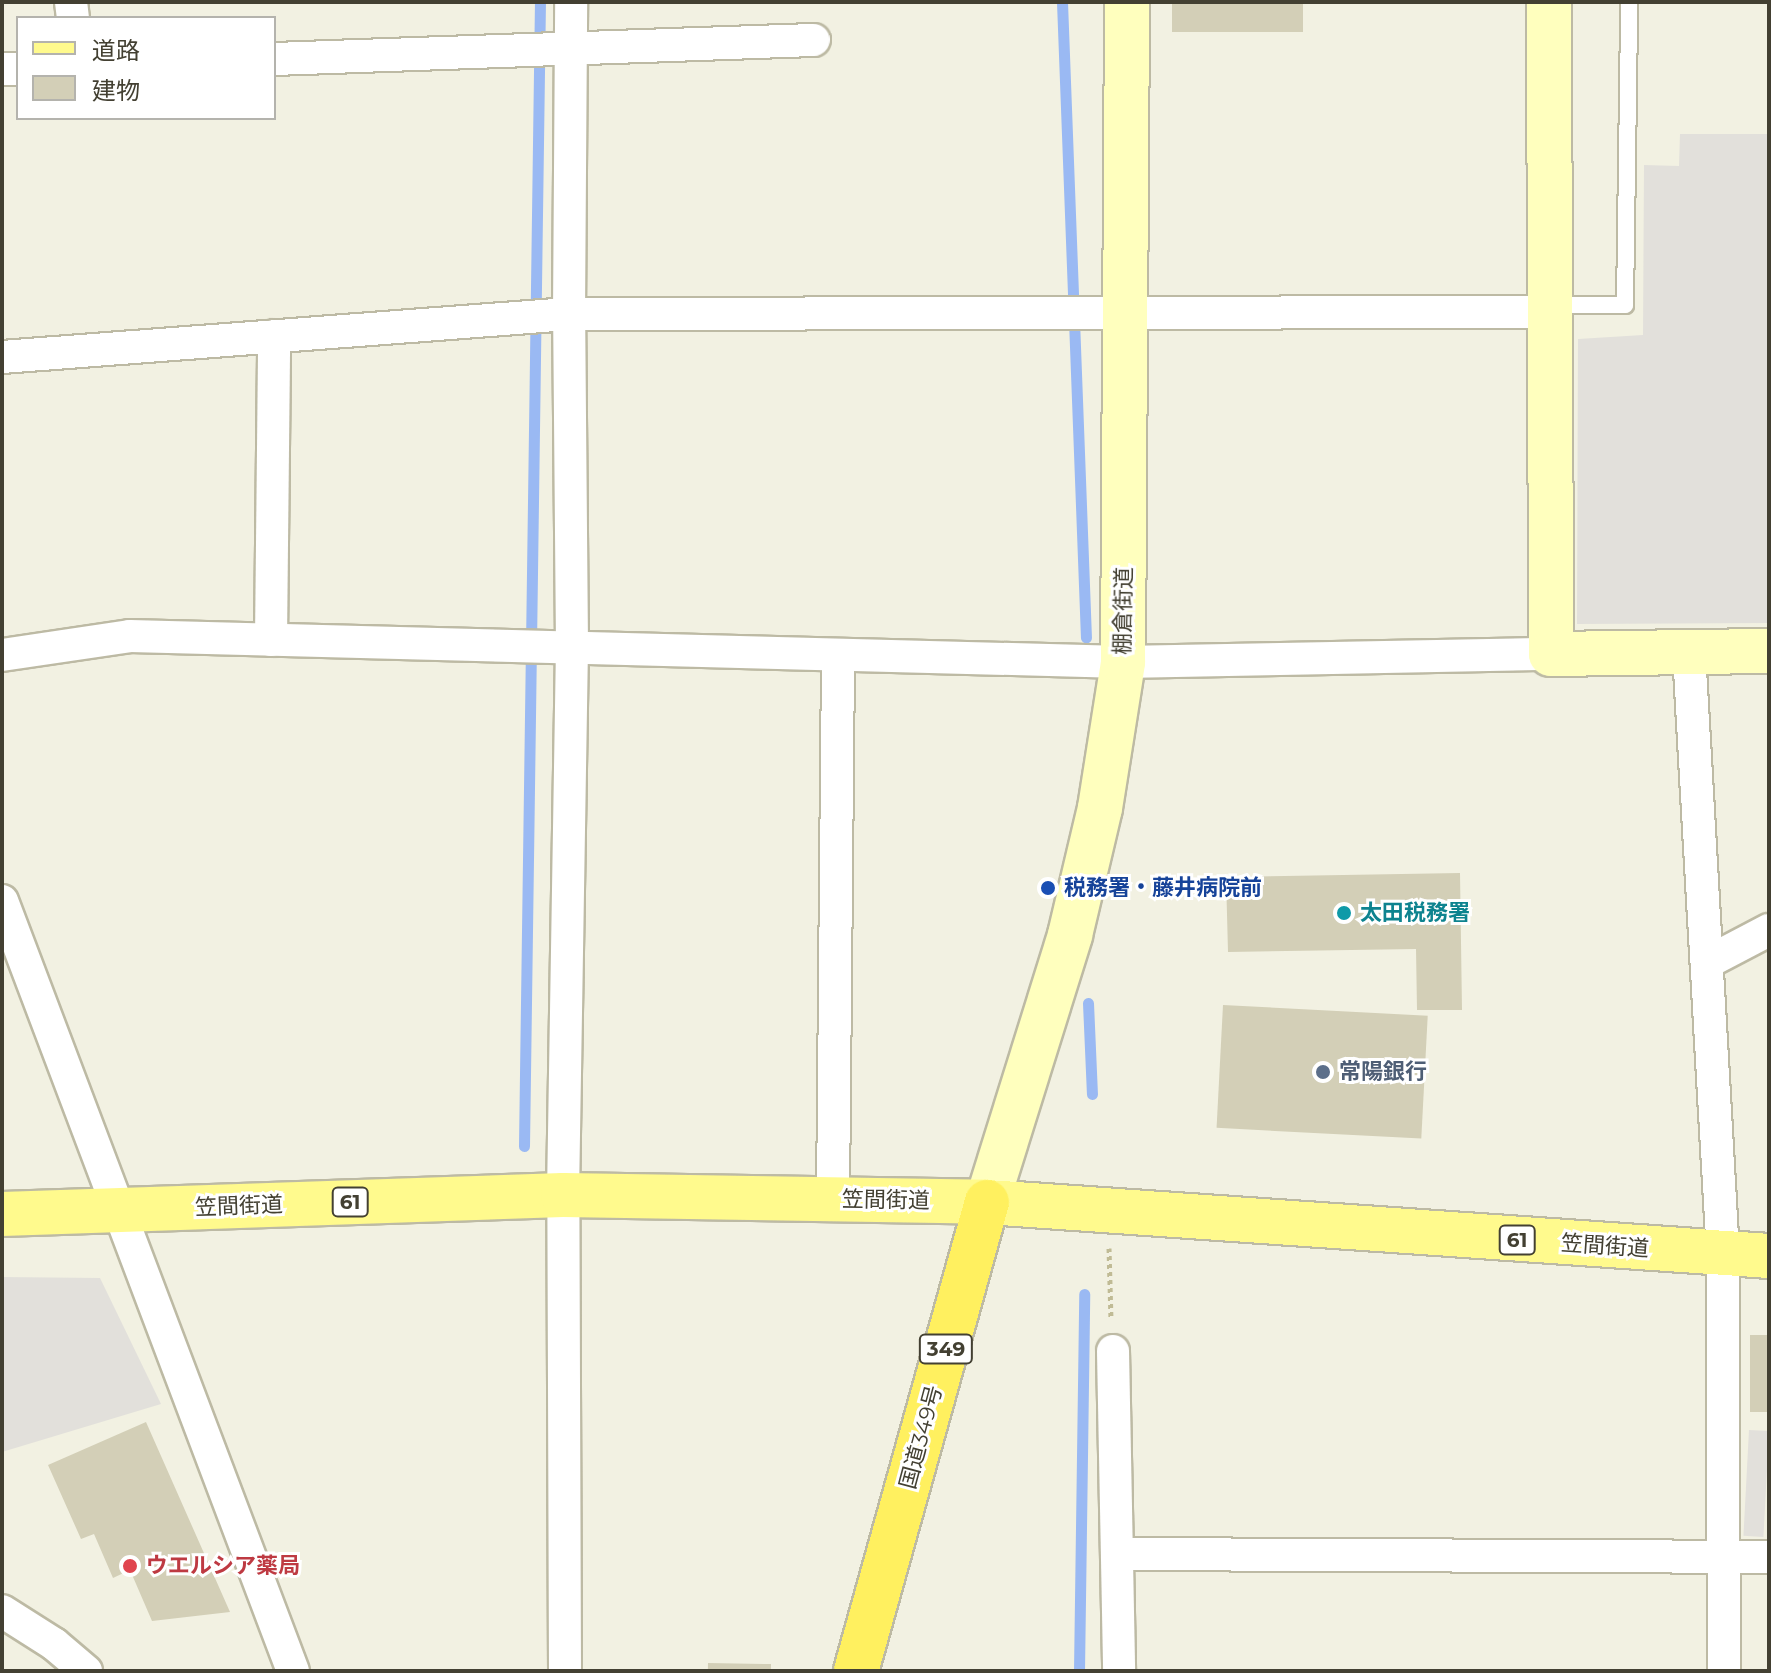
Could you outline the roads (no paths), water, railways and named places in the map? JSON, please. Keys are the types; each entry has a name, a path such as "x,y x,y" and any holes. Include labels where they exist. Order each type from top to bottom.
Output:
{"highway":[{"name":"国道349号","path":"856,1671 987,1202"}],"main road":[{"name":"笠間街道","path":"2,1214 563,1195 987,1202 1769,1256"}],"street":[{"path":"565,1671 563,1195 572,646 569,314 571,2"},
{"name":"棚倉街道","path":"987,1202 1070,935 1100,808 1123,662 1127,2"},
{"path":"1549,2 1551,654"},
{"path":"276,59 814,40"},
{"path":"2,357 569,314 1127,316 1550,309"},
{"path":"271,640 274,336"},
{"path":"2,655 130,636 1123,662 1769,651"},
{"path":"1689,652 1723,1255 1724,1671"},
{"path":"833,1199 838,656"},
{"path":"2,901 293,1671"},
{"path":"1708,962 1769,930"},
{"path":"1113,1351 1119,1671"},
{"path":"1119,1554 1769,1557"},
{"path":"2,1611 54,1644 86,1671"}],"lane":[{"path":"1550,309 1625,305 1629,2"}],"waterway":[{"path":"524,1146 540,2"},
{"path":"1062,2 1086,638"},
{"path":"1088,1003 1092,1094"},
{"path":"1079,1671 1084,1294"}],"place":[{"name":"税務署・藤井病院前","path":"1048,888"},
{"name":"太田税務署","path":"1344,913"},
{"name":"常陽銀行","path":"1323,1072"},
{"name":"ウエルシア薬局","path":"130,1566"}]}
